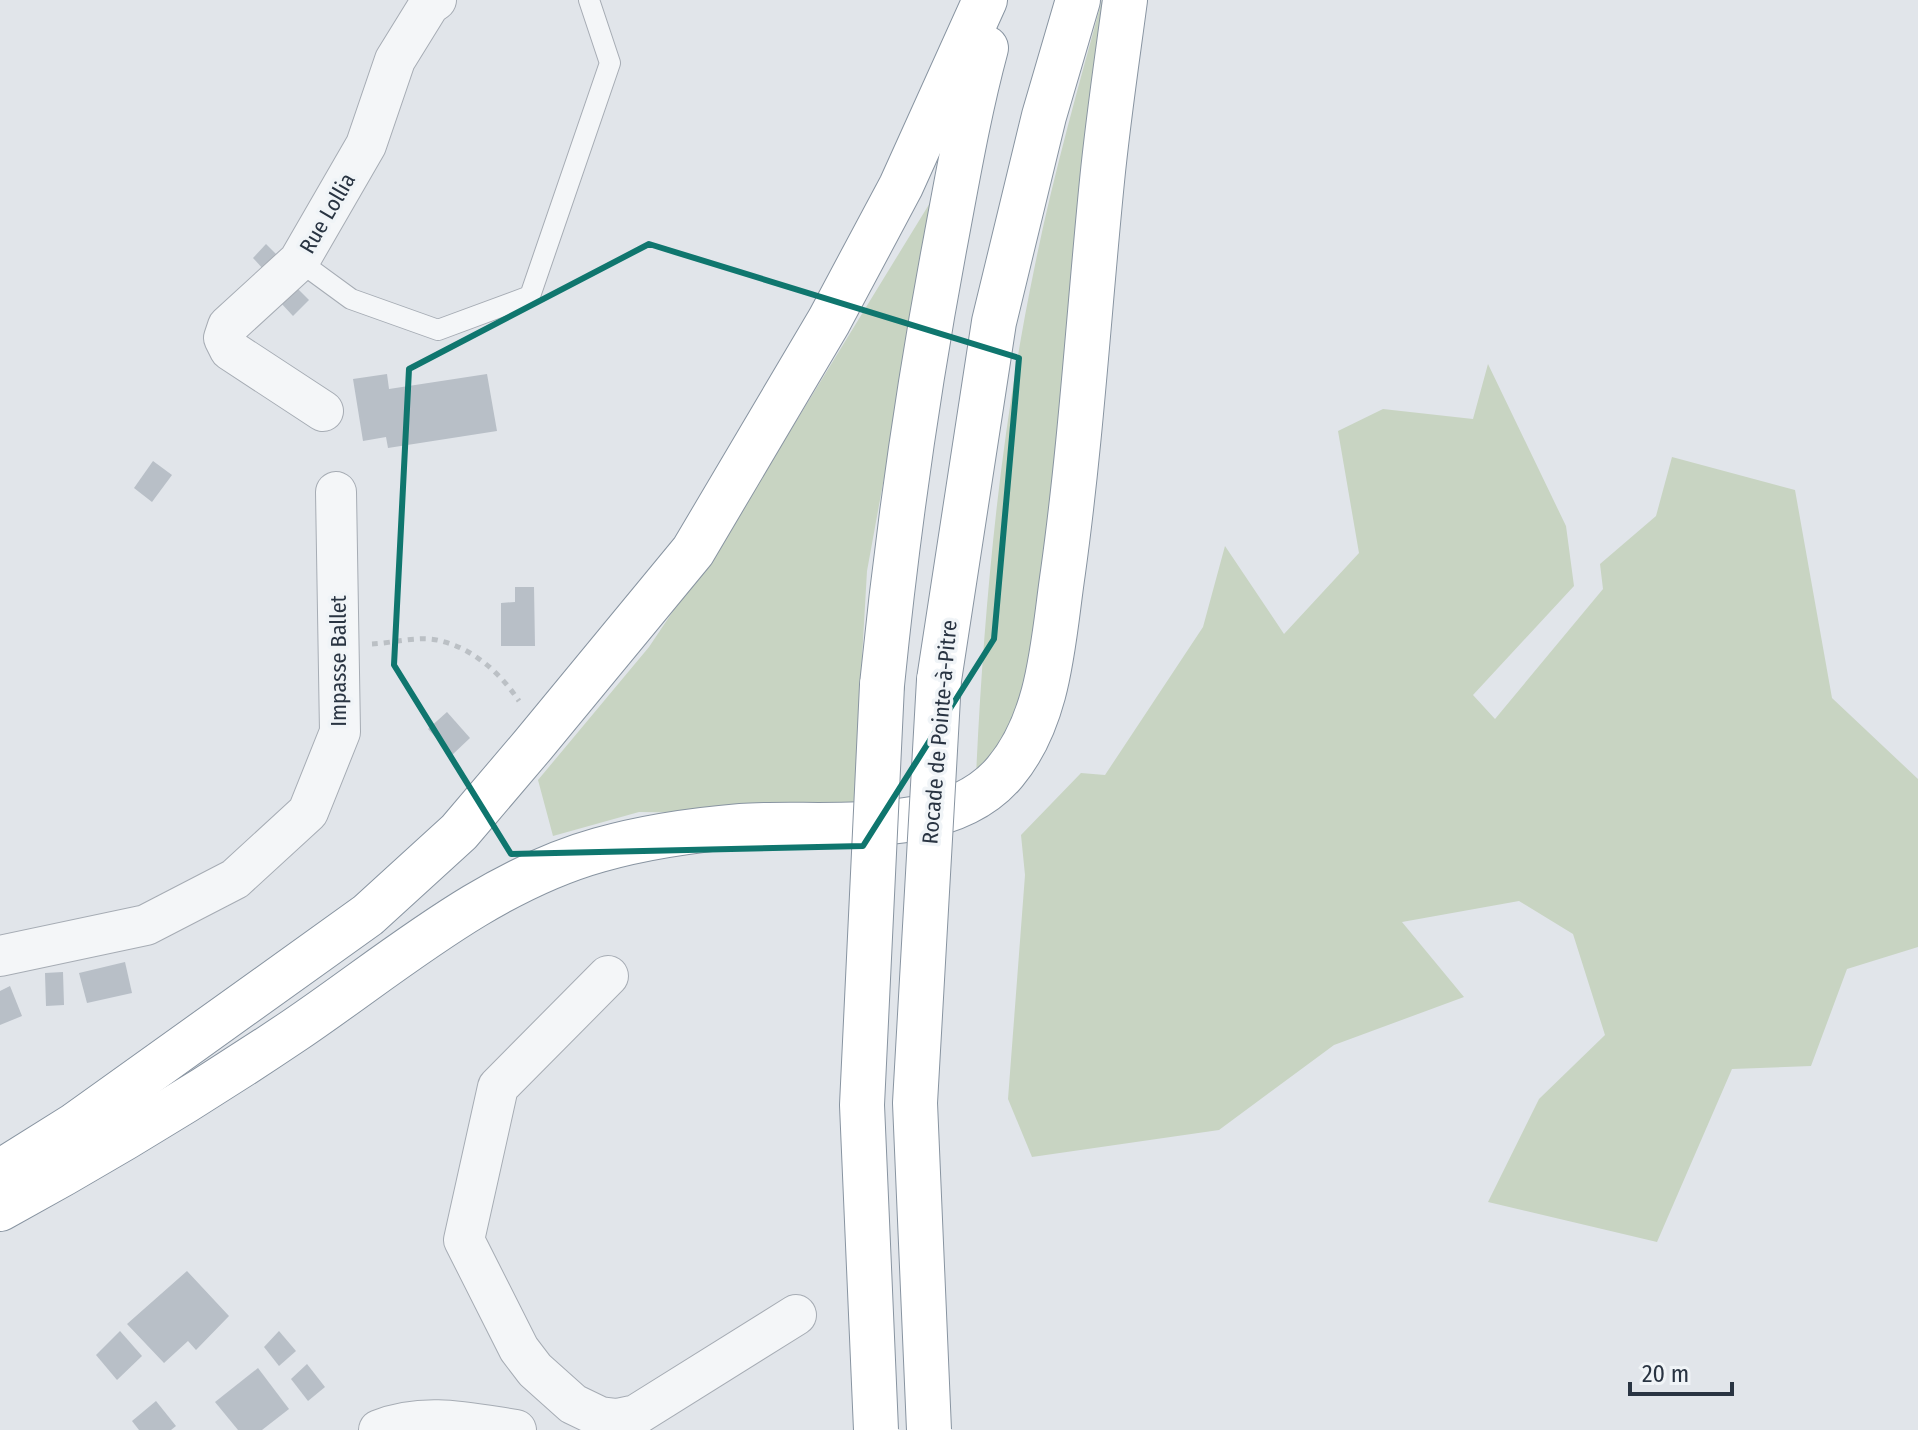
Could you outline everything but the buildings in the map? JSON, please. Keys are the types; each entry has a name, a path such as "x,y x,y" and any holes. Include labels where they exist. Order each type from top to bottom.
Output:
{"highway":[{"path":"0,1172 75,1125 368,915 459,832 533,745 693,551 829,321 901,186 985,0"},
{"path":"876,1430 862,1105 882,685 899,524 935,298 974,93 1000,0"},
{"name":"Rocade de Pointe-à-Pitre","path":"929,1430 915,1103 939,680 994,322 1044,116 1078,0"},
{"path":"0,1209 146,1125 293,1031 431,935 546,868 595,851 660,836 743,826 802,827 921,819 973,798 1004,774 1026,738 1046,687 1088,366 1102,180 1125,0"}],"street":[{"name":"Rue Lollia","path":"323,411 230,350 224,338 228,326 299,261 366,145 395,60 429,5 436,0"},
{"name":"Impasse Ballet","path":"0,956 146,925 235,879 308,812 340,732 336,492"},
{"path":"608,976 498,1087 464,1240 519,1349 535,1370 599,1423 636,1415 796,1315"},
{"path":"379,1430 401,1422 430,1418 516,1430"}],"lane":[{"path":"299,261 351,299 438,330 530,296 610,63 589,0"}],"path":[{"path":"339,646 440,640 480,659 505,681 526,712 533,745"}],"highlighted area":[{"path":"649,244 1019,358 994,639 863,846 511,854 394,665 409,369"}],"green space":[{"path":"1102,0 1115,0 1030,686 1002,753 976,776 995,519 1012,392 1050,198"},
{"path":"936,193 867,571 853,815 639,812 553,836 538,780 649,647 754,490"},
{"path":"1488,364 1566,526 1574,586 1473,695 1495,719 1603,589 1600,564 1656,516 1672,457 1795,490 1832,698 1918,779 1918,947 1847,969 1811,1066 1732,1069 1657,1242 1488,1202 1539,1099 1605,1035 1573,934 1519,901 1402,922 1464,997 1334,1045 1219,1130 1032,1157 1008,1099 1025,875 1021,835 1081,773 1105,775 1203,627 1225,546 1284,634 1359,553 1338,431 1383,409 1473,419"}]}
